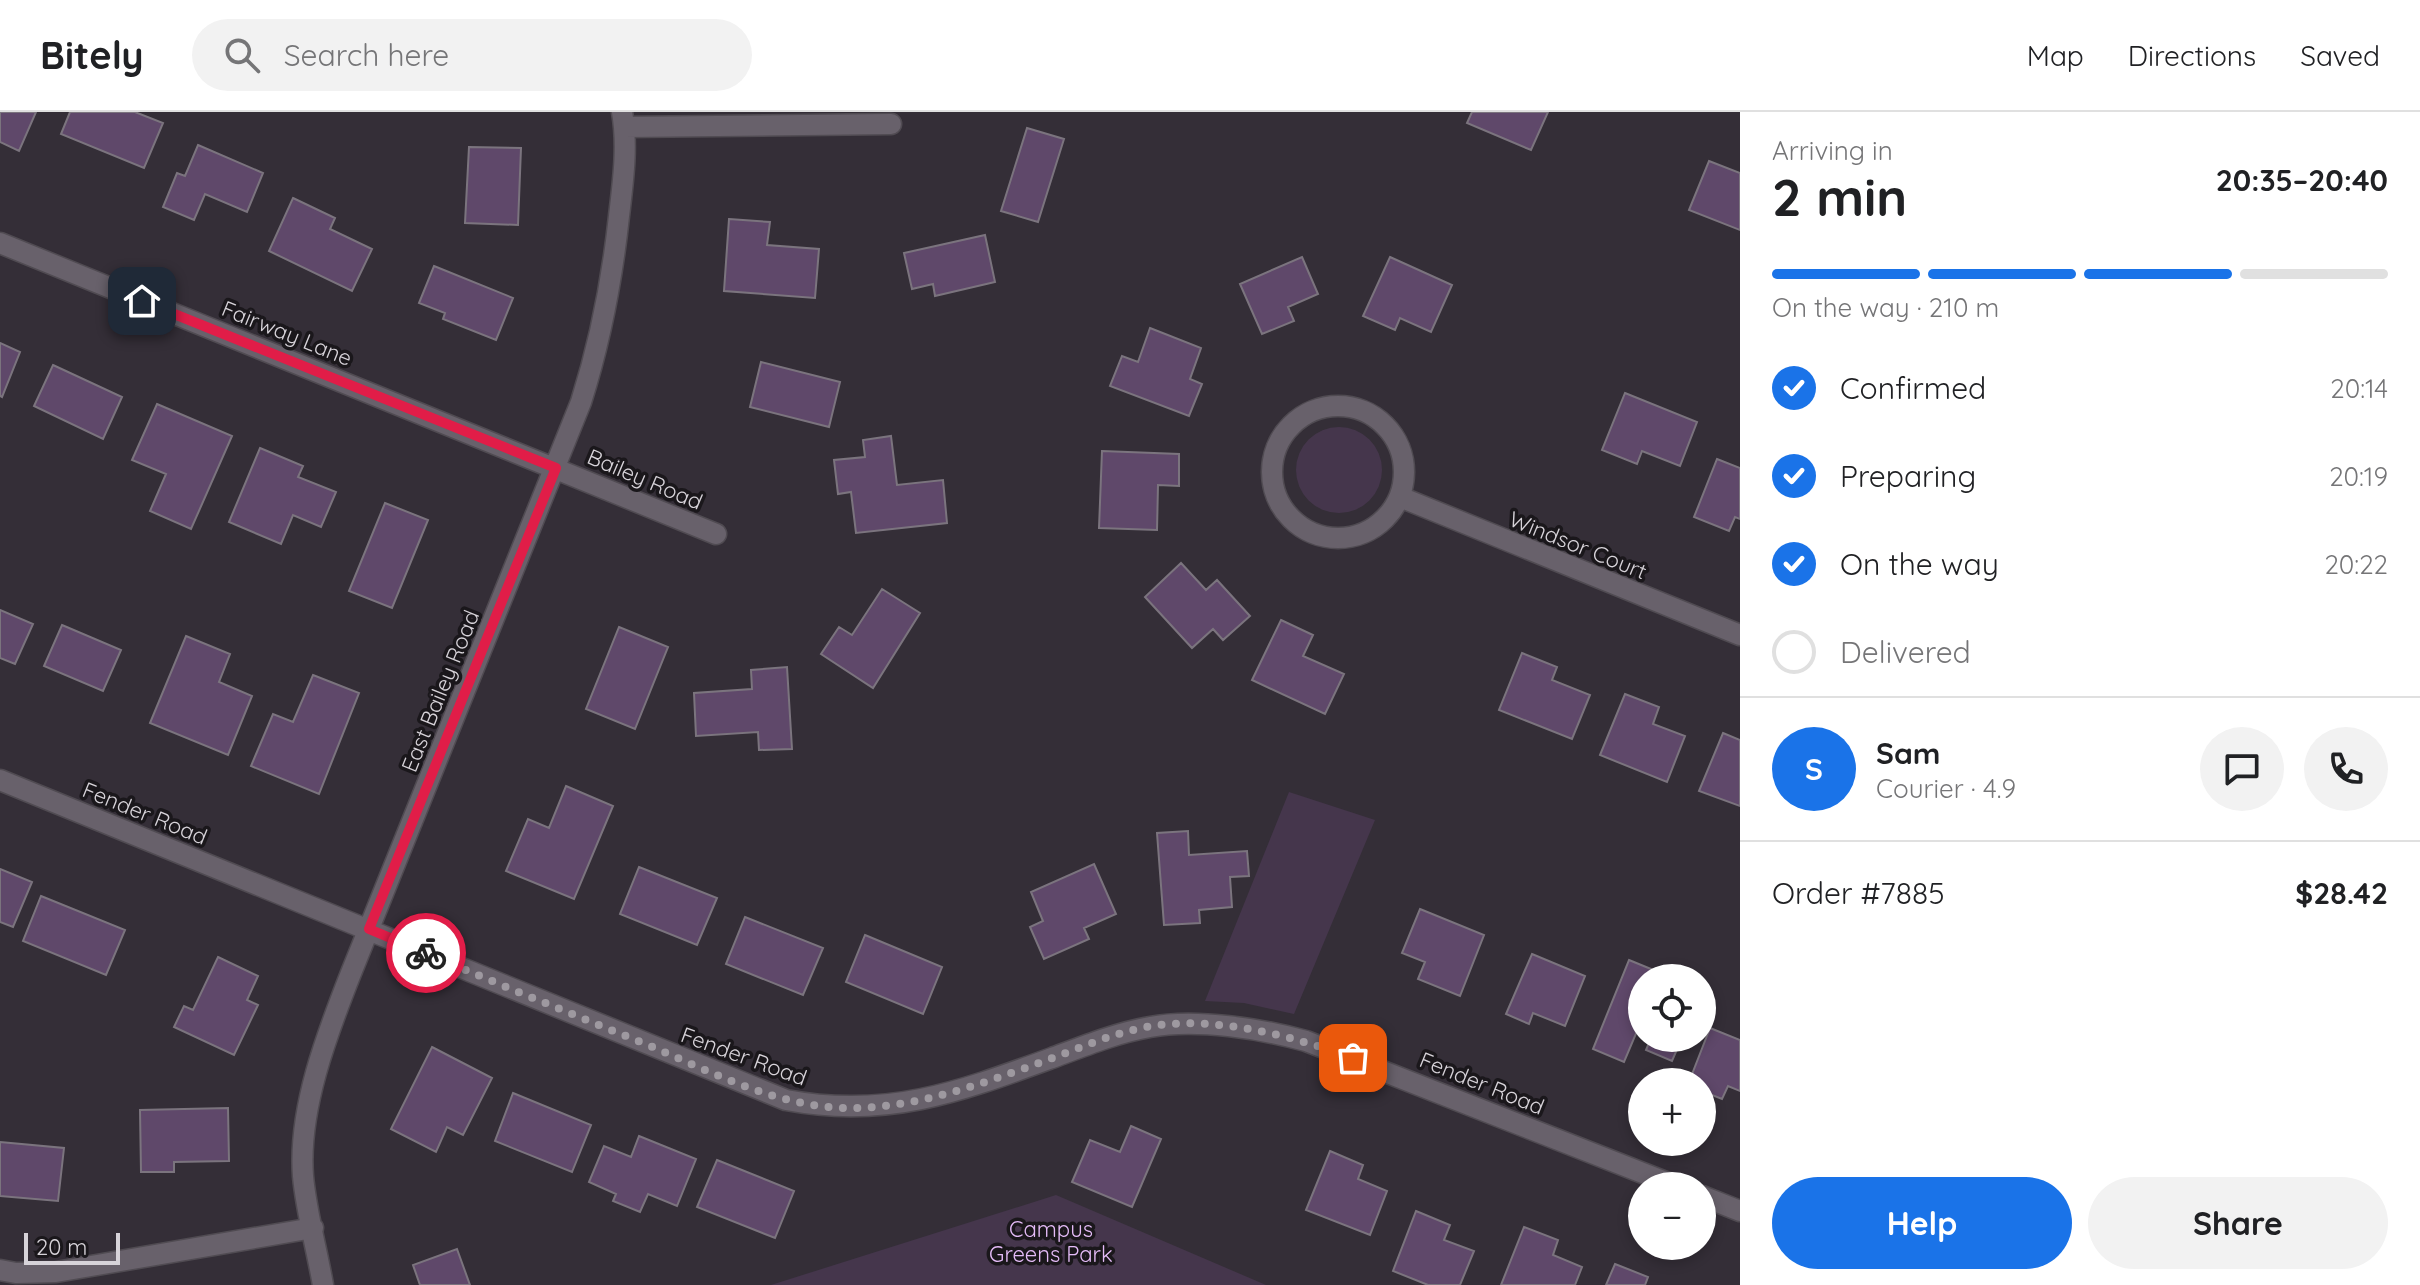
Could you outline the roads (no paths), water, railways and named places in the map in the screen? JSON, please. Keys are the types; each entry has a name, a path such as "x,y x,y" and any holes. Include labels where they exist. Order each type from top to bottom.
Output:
{"street":[{"path":"624,119 891,124"},
{"name":"East Bailey Road","path":"323,1285 303,1175 306,1123 322,1051 556,468 595,357 611,286 624,178 624,119"},
{"name":"Fairway Lane","path":"0,243 556,468"},
{"path":"1341,405 1361,410 1380,420 1394,436 1402,455 1404,476 1400,497 1388,516 1370,530 1349,538 1326,537 1305,530 1288,515 1276,496 1272,473 1275,451 1285,432 1300,417 1319,408 1341,405"},
{"name":"Bailey Road","path":"556,468 716,534"},
{"name":"Windsor Court","path":"1400,497 1740,635"},
{"name":"Fender Road","path":"0,780 786,1100 814,1106 852,1108 932,1098 989,1081 1114,1035 1152,1026 1187,1023 1266,1031 1306,1041 1640,1172"},
{"path":"1716,1202 1740,1211"},
{"path":"0,1270 16,1273 56,1272 313,1228"}],"park label":[{"name":"Campus Greens Park","path":"1051,1242"}]}
